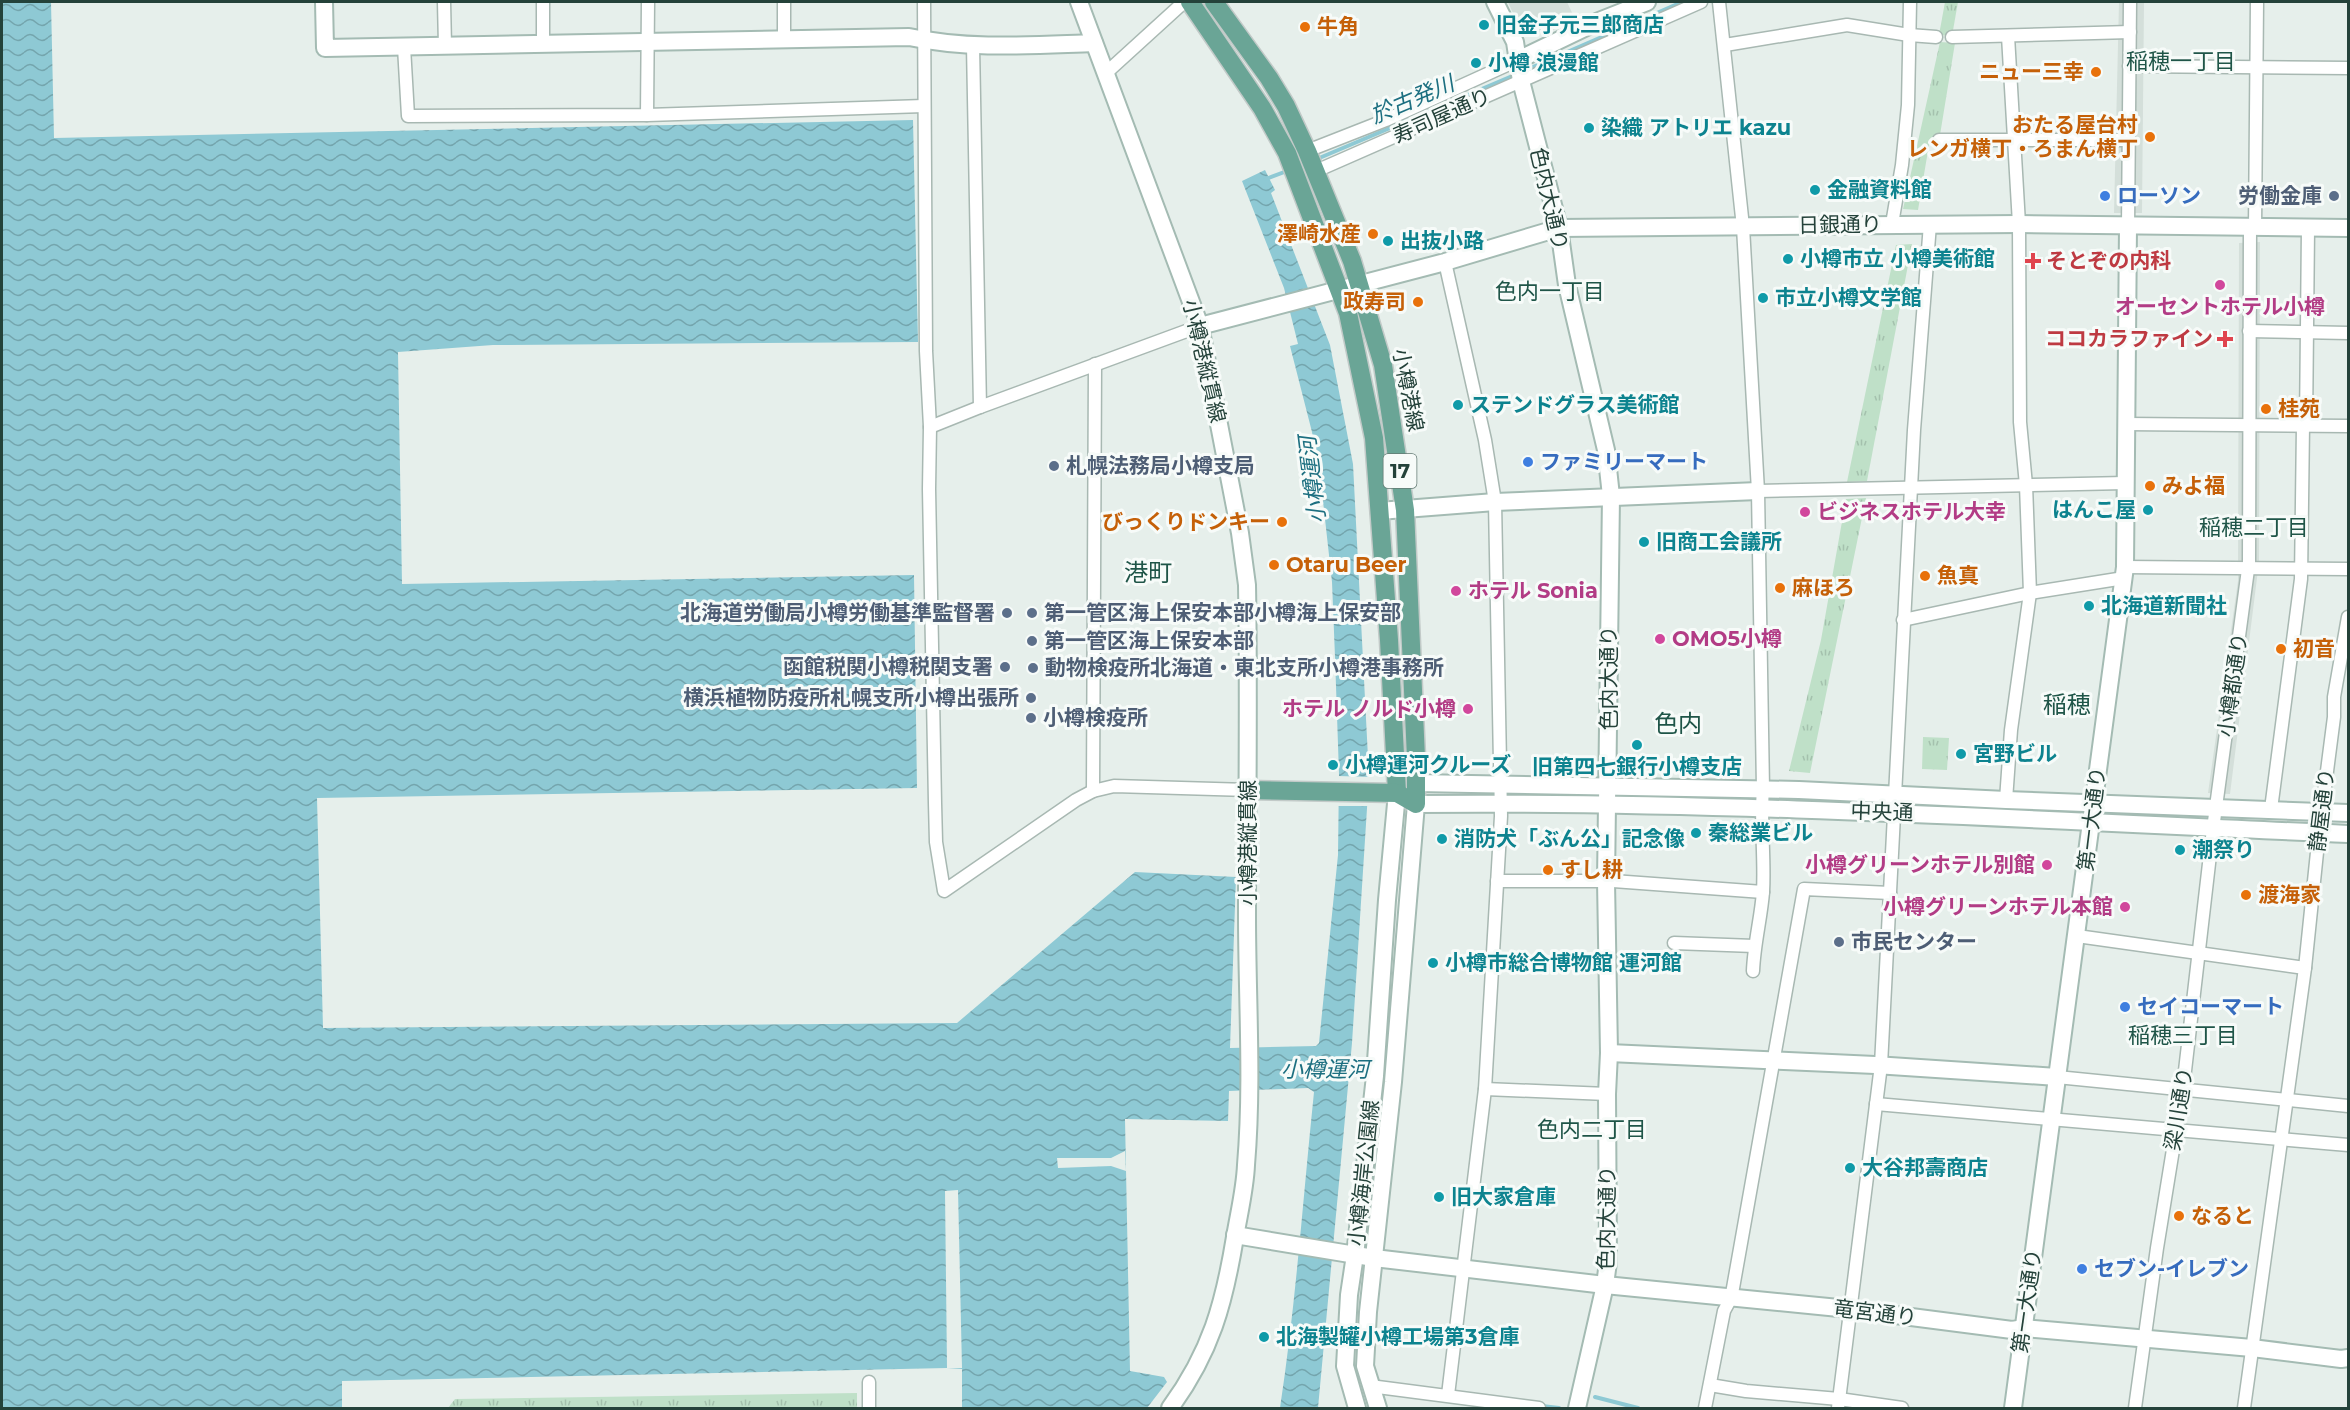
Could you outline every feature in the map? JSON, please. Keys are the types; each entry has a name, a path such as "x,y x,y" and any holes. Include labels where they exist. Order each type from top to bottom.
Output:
{"main road":[{"name":"小樽港線","path":"1190,2 1263,108 1287,153 1348,313 1374,438 1390,652 1397,793"},
{"name":"小樽港線","path":"1214,2 1269,78 1286,106 1307,151 1359,283 1383,365 1405,510 1416,804"},
{"path":"1248,790 1397,793 1416,783"},
{"path":"1397,793 1416,804"}],"street":[{"path":"324,2 326,48 909,38 973,46 1094,43"},
{"path":"444,2 445,46"},
{"path":"543,2 543,44"},
{"path":"647,114 648,2"},
{"path":"784,2 784,40"},
{"path":"924,2 926,351 930,428 929,489 935,803 936,842 944,891 1076,800 1093,791 1114,786 1248,790"},
{"name":"小樽港縦貫線","path":"1079,2 1200,326 1240,533 1247,585 1247,919 1251,1026 1246,1166 1236,1235"},
{"path":"1106,73 1184,2"},
{"name":"色内大通り","path":"1495,2 1515,42 1559,228 1567,285 1606,450 1611,496 1606,881 1610,1053 1607,1094 1608,1262 1605,1285 1577,1408"},
{"name":"寿司屋通り","path":"1316,171 1520,70 1599,21 1647,2"},
{"name":"寿司屋通り","path":"1307,151 1701,2"},
{"path":"1719,2 1743,227 1758,491 1763,789 1761,808 1763,821 1762,892 1754,946 1753,971"},
{"path":"1892,224 1902,165 1908,105 1910,2"},
{"path":"2128,227 2130,2"},
{"name":"小樽都通り","path":"2217,808 2249,566 2249,331 2257,2"},
{"path":"1725,45 1847,25 1936,37"},
{"path":"1952,37 2130,32"},
{"path":"2006,800 2011,730 2030,593 2026,485 2020,422 2019,224 2008,36"},
{"path":"973,46 980,407"},
{"path":"404,47 408,116 647,114 924,106"},
{"path":"2129,66 2349,68"},
{"path":"1939,140 2128,140"},
{"name":"日銀通り","path":"1200,326 1445,261 1559,228 1892,224 2349,228"},
{"path":"1838,1404 1881,1065 1903,620 1930,224"},
{"name":"第一大通り","path":"2013,1408 2125,572 2128,227"},
{"path":"2271,809 2302,568 2308,228"},
{"path":"1445,261 1485,440 1494,502 1499,637 1500,785 1485,1089 1448,1395"},
{"path":"930,428 980,407 1200,326"},
{"path":"2249,331 2349,333"},
{"path":"1093,791 1095,364"},
{"path":"2126,424 2349,426"},
{"path":"1379,511 1611,496 2125,483"},
{"path":"1903,620 2125,572 2249,566 2349,569"},
{"name":"静屋通り","path":"2244,1408 2305,968 2334,717 2334,697 2349,617"},
{"name":"中央通","path":"1416,783 1763,789 2349,813"},
{"name":"小樽海岸公園線","path":"1357,1408 1345,1366 1349,1295 1375,1076 1397,793"},
{"name":"中央通","path":"1416,804 1500,802 1761,808 2349,834"},
{"name":"小樽海岸公園線","path":"1378,1408 1365,1366 1368,1312 1393,1082 1416,804"},
{"name":"梁川通り","path":"2135,1408 2183,1088 2217,808"},
{"path":"1497,880 1606,881 1762,892"},
{"path":"1705,1408 1724,1311 1731,1298 1804,890 1890,893"},
{"path":"2076,936 2305,968"},
{"path":"1674,943 1754,946"},
{"path":"1610,1053 1881,1065 2057,1077 2349,1106"},
{"path":"1485,1089 1607,1094"},
{"path":"1876,1104 2349,1146"},
{"path":"1172,1406 1191,1379 1215,1328 1230,1274 1236,1235"},
{"name":"竜宮通り","path":"1236,1235 1374,1258 1605,1285 1849,1309 2012,1330 2024,1328 2349,1358"},
{"path":"869,1382 869,1408"},
{"path":"1710,1384 1838,1404 1902,1408"},
{"path":"1370,1386 1539,1408"}],"shaded area":[{"path":"1508,2 1567,2 1576,21 1545,33 1520,29"},
{"path":"2119,2 2144,2 2142,213 2114,213"},
{"path":"2260,242 2259,562 2230,794 2208,793 2238,581 2239,243"}],"green space":[{"path":"1945,2 1958,2 1952,36 1939,35"},
{"path":"1940,42 1955,43 1940,135 1930,139 1918,210 1903,209"},
{"path":"1912,244 1867,481 1847,482 1896,245"},
{"path":"1866,498 1810,773 1789,771 1821,640 1846,499"},
{"path":"1923,737 1949,738 1947,770 1922,769"},
{"path":"857,1393 857,1408 448,1408 455,1399"}],"water":[{"name":"小樽運河","path":"2,2 51,2 54,138 913,120 918,342 493,345 398,352 402,584 914,575 917,788 317,798 323,1028 957,1023 1135,872 1236,877 1230,1048 1316,1046 1319,1043 1338,855 1339,774 1332,582 1312,432 1290,346 1298,344 1284,288 1242,181 1265,170 1275,190 1271,193 1330,345 1353,464 1369,777 1352,1043 1318,1408 1280,1408 1295,1290 1314,1092 1308,1088 1229,1091 1228,1121 1125,1119 1130,1371 1164,1377 1167,1382 1147,1408 962,1408 962,1369 947,1368 342,1381 342,1408 2,1408"}],"pier":[{"path":"1338,776 1372,777 1371,806 1338,806"},
{"path":"1125,1151 1126,1171 1111,1166 1058,1168 1057,1158 1111,1158"},
{"path":"958,1190 962,1368 947,1368 945,1191"}],"waterway":[{"name":"於古発川","path":"1524,71 1682,2"},
{"name":"於古発川","path":"1317,159 1517,74"},
{"name":"於古発川","path":"1266,179 1287,171"},
{"path":"1595,1397 1638,1408"},
{"path":"1542,1406 1559,1408"}],"place":[{"name":"旧金子元三郎商店","path":"1484,25"},
{"name":"牛角","path":"1305,27"},
{"name":"小樽 浪漫館","path":"1476,63"},
{"name":"ニュー三幸","path":"2096,72"},
{"name":"染織 アトリエ kazu","path":"1589,128"},
{"name":"おたる屋台村 レンガ横丁・ろまん横丁","path":"2150,137"},
{"name":"金融資料館","path":"1815,190"},
{"name":"ローソン","path":"2105,196"},
{"name":"労働金庫","path":"2334,196"},
{"name":"澤崎水産","path":"1373,234"},
{"name":"出抜小路","path":"1388,241"},
{"name":"小樽市立 小樽美術館","path":"1788,259"},
{"name":"そとぞの内科","path":"2033,261"},
{"name":"オーセントホテル小樽","path":"2220,285"},
{"name":"市立小樽文学館","path":"1763,298"},
{"name":"政寿司","path":"1418,302"},
{"name":"ココカラファイン","path":"2225,339"},
{"name":"ステンドグラス美術館","path":"1458,405"},
{"name":"桂苑","path":"2266,409"},
{"name":"ファミリーマート","path":"1528,462"},
{"name":"札幌法務局小樽支局","path":"1054,466"},
{"name":"みよ福","path":"2150,486"},
{"name":"はんこ屋","path":"2148,510"},
{"name":"ビジネスホテル大幸","path":"1805,512"},
{"name":"びっくりドンキー","path":"1282,522"},
{"name":"旧商工会議所","path":"1644,542"},
{"name":"Otaru Beer","path":"1274,565"},
{"name":"魚真","path":"1925,576"},
{"name":"麻ほろ","path":"1780,588"},
{"name":"ホテル Sonia","path":"1456,591"},
{"name":"北海道新聞社","path":"2089,606"},
{"name":"北海道労働局小樽労働基準監督署","path":"1007,613"},
{"name":"第一管区海上保安本部小樽海上保安部","path":"1032,613"},
{"name":"OMO5小樽","path":"1660,639"},
{"name":"第一管区海上保安本部","path":"1032,641"},
{"name":"初音","path":"2281,649"},
{"name":"函館税関小樽税関支署","path":"1005,667"},
{"name":"動物検疫所北海道・東北支所小樽港事務所","path":"1033,668"},
{"name":"横浜植物防疫所札幌支所小樽出張所","path":"1031,698"},
{"name":"ホテル ノルド小樽","path":"1468,709"},
{"name":"小樽検疫所","path":"1031,718"},
{"name":"旧第四七銀行小樽支店","path":"1637,745"},
{"name":"宮野ビル","path":"1961,754"},
{"name":"小樽運河クルーズ","path":"1333,765"},
{"name":"秦総業ビル","path":"1696,833"},
{"name":"消防犬「ぶん公」記念像","path":"1442,839"},
{"name":"潮祭り","path":"2180,850"},
{"name":"小樽グリーンホテル別館","path":"2047,865"},
{"name":"すし耕","path":"1548,870"},
{"name":"渡海家","path":"2246,895"},
{"name":"小樽グリーンホテル本館","path":"2125,907"},
{"name":"市民センター","path":"1839,942"},
{"name":"小樽市総合博物館 運河館","path":"1433,963"},
{"name":"セイコーマート","path":"2125,1007"},
{"name":"大谷邦壽商店","path":"1850,1168"},
{"name":"旧大家倉庫","path":"1439,1197"},
{"name":"なると","path":"2179,1216"},
{"name":"セブン-イレブン","path":"2082,1269"},
{"name":"北海製罐小樽工場第3倉庫","path":"1264,1337"}],"district":[{"name":"稲穂一丁目","path":"2181,61"},
{"name":"色内一丁目","path":"1550,291"},
{"name":"稲穂二丁目","path":"2254,527"},
{"name":"港町","path":"1148,573"},
{"name":"稲穂","path":"2067,705"},
{"name":"色内","path":"1678,724"},
{"name":"稲穂三丁目","path":"2183,1035"},
{"name":"色内二丁目","path":"1592,1129"}]}
